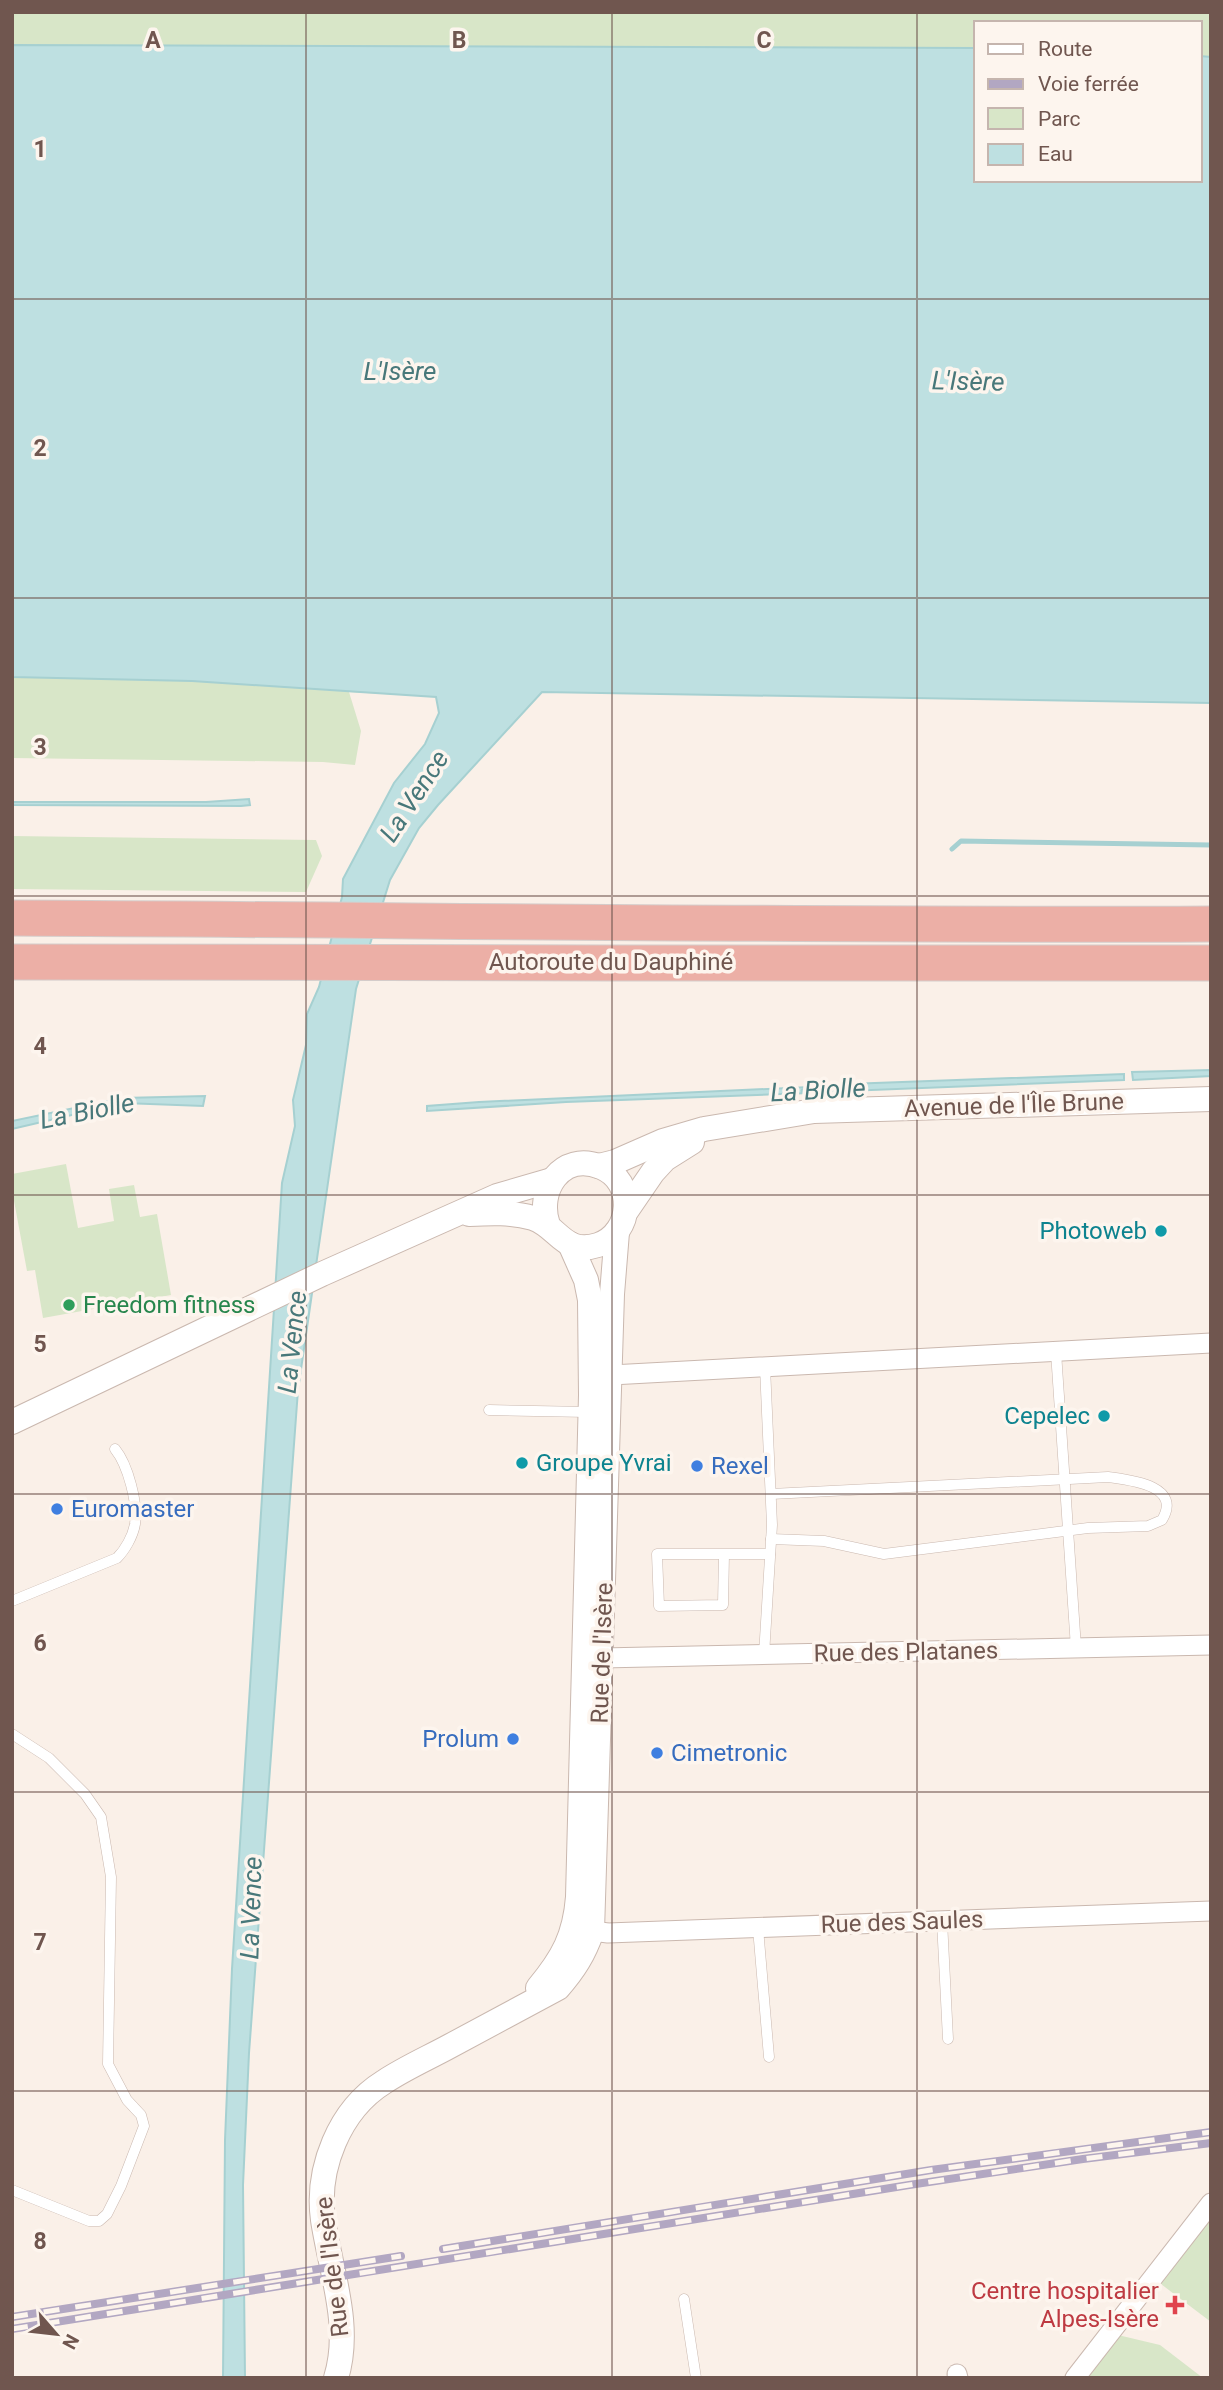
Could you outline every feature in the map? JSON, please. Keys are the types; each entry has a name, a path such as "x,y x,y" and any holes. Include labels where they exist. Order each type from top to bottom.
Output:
{"highway":[{"name":"Autoroute du Dauphiné","path":"12,918 883,926 1211,924"},
{"name":"Autoroute du Dauphiné","path":"12,962 305,965 874,961 1211,963"}],"street":[{"name":"Avenue de l'Île Brune","path":"599,1166 663,1141 705,1129 814,1111 1211,1099"},
{"name":"Avenue de l'Île Brune","path":"622,1221 653,1172 665,1159 698,1139 734,1124"},
{"path":"458,1215 503,1213 533,1218 548,1225 561,1240 582,1247 595,1246 607,1241 622,1221 623,1188 609,1171 599,1166 578,1164 568,1167 552,1180 546,1190 544,1202 548,1225"},
{"path":"12,1422 322,1274 497,1196 552,1180"},
{"name":"Rue de l'Isère","path":"523,2007 552,1972 568,1945 576,1923 601,1375 622,1221"},
{"name":"Rue de l'Isère","path":"570,1244 586,1280 601,1375"},
{"path":"601,1375 1211,1343"},
{"name":"Rue de l'Isère","path":"336,2378 341,2362 343,2331 323,2218 322,2180 342,2125 382,2083 558,1988 575,1969 593,1931 602,1658 600,1412"},
{"name":"Rue des Platanes","path":"602,1658 1211,1644"},
{"path":"577,1910 593,1931"},
{"name":"Rue des Saules","path":"593,1931 608,1933 1211,1911"},
{"path":"1075,2378 1211,2203"}],"lane":[{"path":"1056,1352 1076,1648"},
{"path":"764,1655 771,1539 765,1367"},
{"path":"489,1410 600,1412"},
{"path":"12,1601 117,1558 125,1549 135,1524 133,1497 124,1460 115,1449"},
{"path":"771,1494 1108,1477 1147,1484 1163,1496 1167,1508 1162,1520 1148,1526 1068,1531 884,1554 824,1541 771,1539"},
{"path":"724,1554 723,1605 659,1606 657,1554 724,1554 770,1554"},
{"path":"12,1734 49,1758 85,1794 101,1817 111,1877 107,2064 127,2100 141,2115 144,2126 121,2186 107,2214 99,2221 89,2221 12,2190"},
{"path":"942,1921 948,2039"},
{"path":"758,1928 769,2057"},
{"path":"684,2299 696,2378"}],"green space":[{"path":"12,12 1211,12 1211,114 1202,114 1202,21 974,21 974,105 12,113"},
{"path":"12,585 436,697 349,692 361,731 355,765 323,762 12,758"},
{"path":"12,836 316,840 322,856 306,892 12,889"},
{"path":"66,1164 78,1228 114,1221 109,1189 134,1185 140,1217 157,1214 171,1295 43,1318 35,1270 27,1271 12,1190 12,1174"},
{"path":"1211,2217 1211,2322 1161,2284 1162,2275"},
{"path":"1118,2335 1160,2345 1203,2378 1087,2378"}],"water":[{"name":"L'Isère","path":"12,45 974,48 974,182 1202,182 1202,56 1211,57 1211,703 542,692 419,828 390,880 356,989 298,1390 249,2053 243,2185 245,2378 223,2378 225,2140 232,1969 282,1183 295,1126 293,1100 306,1045 307,1014 319,987 342,897 343,879 394,783 425,744 439,713 436,697 192,681 12,677"},
{"path":"249,799 250,805 241,806 12,805 12,802 206,802"},
{"path":"1211,1070 1211,1076 1133,1080 1132,1072"},
{"path":"1124,1074 1124,1080 821,1092 821,1085"},
{"path":"809,1087 809,1093 566,1102 427,1111 427,1106 479,1102"},
{"path":"205,1096 203,1106 123,1103 12,1129 12,1121 122,1098"}],"waterway":[{"path":"952,849 961,841 1211,845"},
{"name":"La Biolle","path":"803,1091 825,1090"}],"railway":[{"path":"443,2249 931,2170 1211,2132"},
{"path":"12,2329 909,2185 1211,2143"},
{"path":"12,2317 401,2256"}],"place":[{"name":"Photoweb","path":"1161,1231"},
{"name":"Freedom fitness","path":"69,1305"},
{"name":"Cepelec","path":"1104,1416"},
{"name":"Groupe Yvrai","path":"522,1463"},
{"name":"Rexel","path":"697,1466"},
{"name":"Euromaster","path":"57,1509"},
{"name":"Prolum","path":"513,1739"},
{"name":"Cimetronic","path":"657,1753"},
{"name":"Centre hospitalier Alpes-Isère","path":"1175,2305"}],"water label":[{"name":"La Vence","path":"414,796"},
{"name":"La Vence","path":"292,1342"},
{"name":"La Vence","path":"251,1908"}]}
